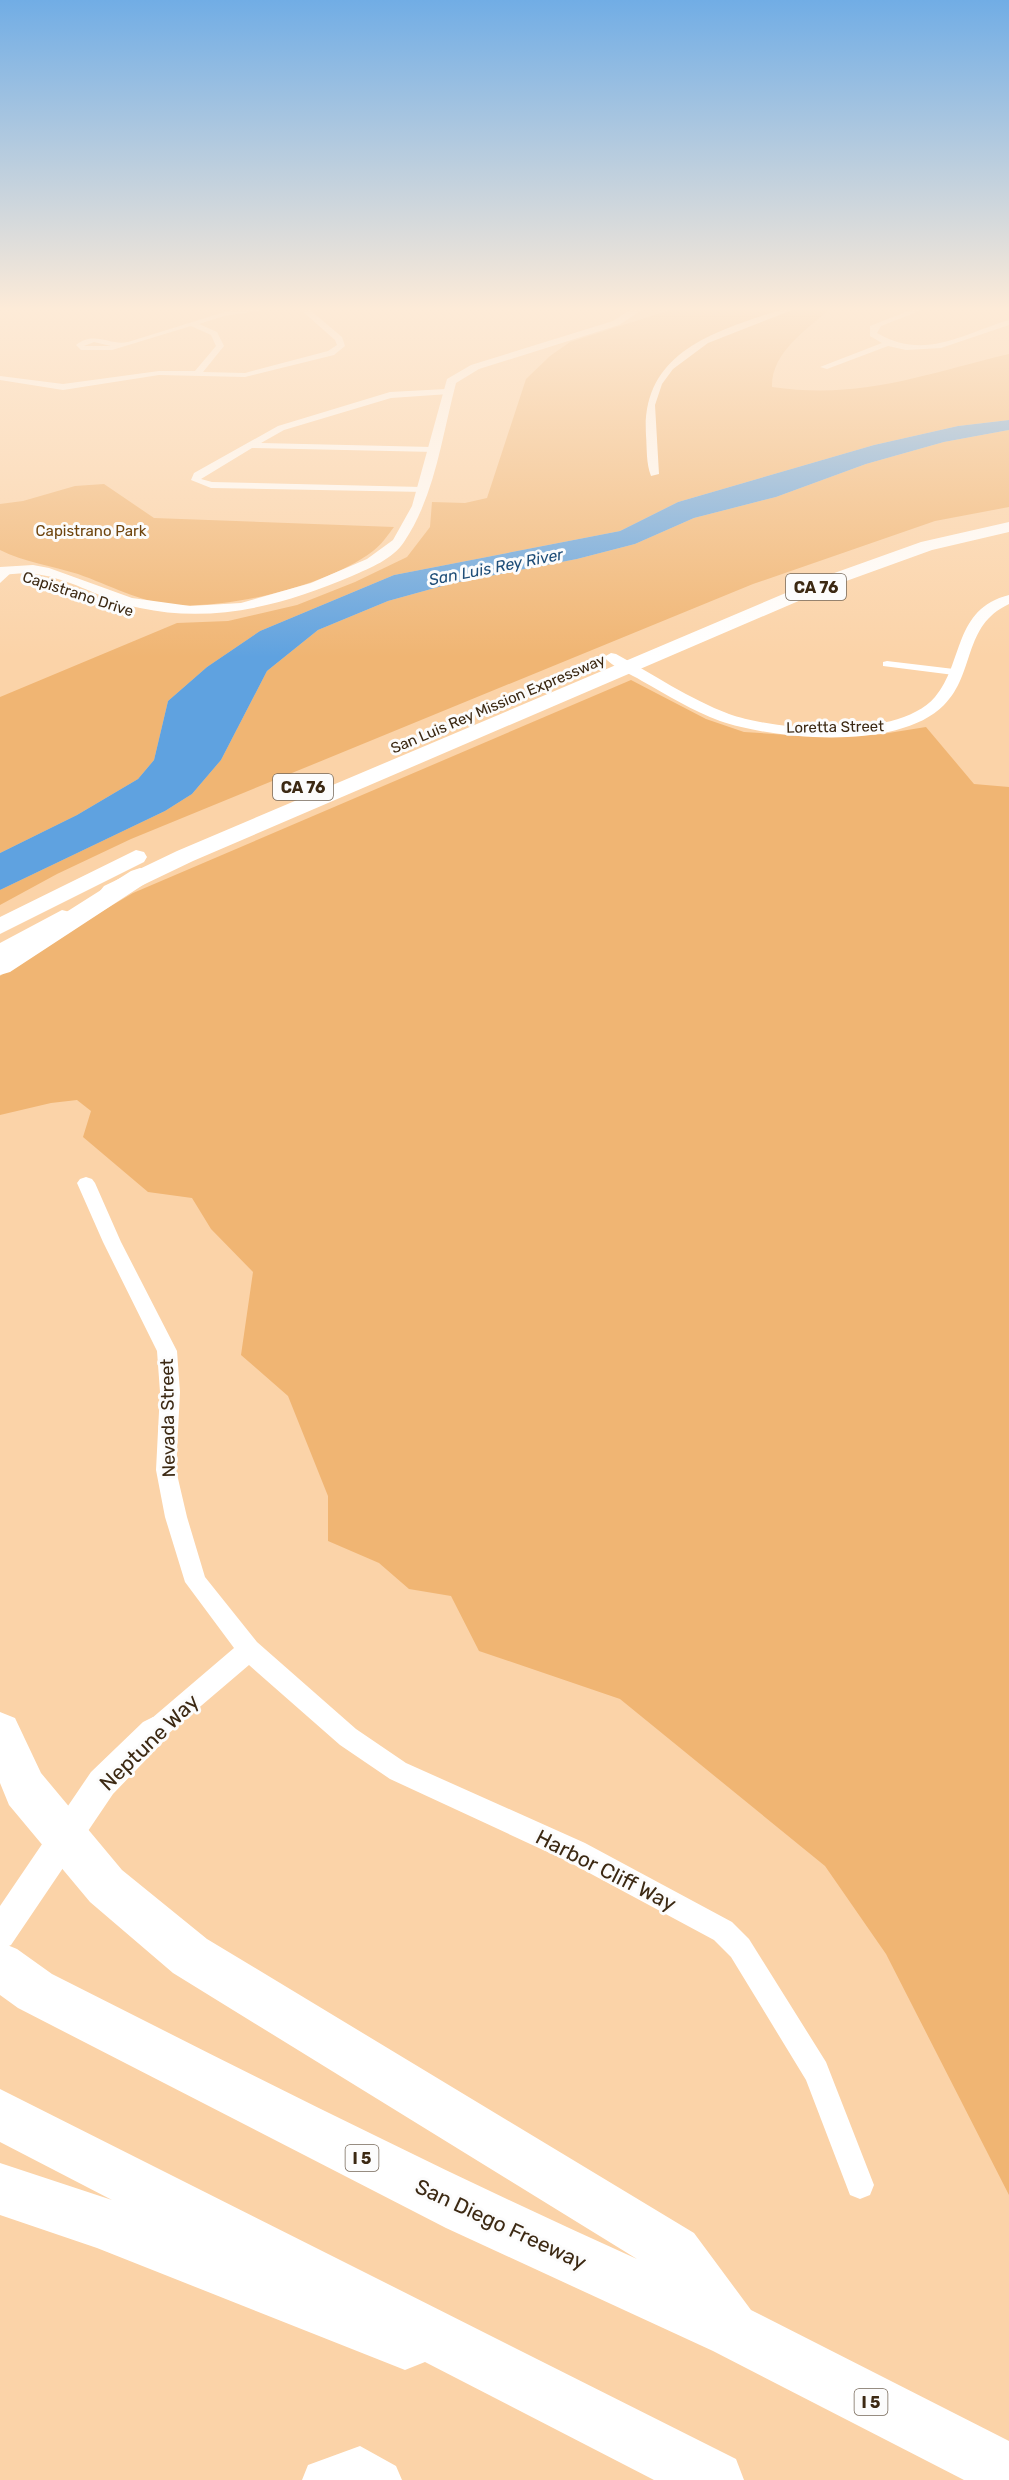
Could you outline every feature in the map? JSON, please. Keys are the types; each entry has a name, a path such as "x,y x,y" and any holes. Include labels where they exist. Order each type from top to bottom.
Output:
{"highway":[{"name":"San Luis Rey Mission Expressway","path":"0,927 123,862 851,557 933,532 1009,515"},
{"name":"San Luis Rey Mission Expressway","path":"140,876 889,558 1009,527"},
{"name":"CA 76","path":"0,953 140,876"},
{"path":"0,966 140,876"},
{"path":"0,1733 25,1790 106,1886 190,1956 675,2252 733,2331"},
{"name":"San Diego Freeway","path":"0,1966 35,1991 336,2145 465,2209 733,2331 1009,2472"},
{"path":"0,2115 715,2480"},
{"path":"0,2189 97,2220 593,2417"}],"street":[{"path":"288,426 247,445 196,475 199,482 422,490"},
{"name":"Capistrano Drive","path":"3,574 33,569 49,572 121,599 168,609 222,609 283,599 321,585 390,551 406,531 410,515 418,507 438,426"},
{"path":"653,426 654,474"},
{"path":"247,445 432,450"},
{"name":"Capistrano Drive","path":"3,574 47,580 126,612 181,619 216,618 285,607 326,592 399,557 420,531 424,514 418,507"},
{"name":"Loretta Street","path":"611,657 726,718 778,728 884,727 914,719 940,701 976,620 994,605 1009,599"},
{"path":"887,664 954,672"},
{"name":"Nevada Street","path":"86,1183 112,1242 167,1351 170,1392 166,1470 176,1517 196,1582 249,1650"},
{"name":"Neptune Way","path":"0,1934 102,1783 153,1732 249,1650"},
{"name":"Harbor Cliff Way","path":"249,1650 348,1737 398,1771 576,1852 723,1931 740,1948 816,2072 860,2185"},
{"path":"321,2479 360,2466 382,2480"}],"green space":[{"path":"511,426 960,426 874,445 678,502 620,531 394,575 260,631 207,667 168,701 154,760 138,779 77,815 0,853 0,697 177,623 228,621 297,605 355,582 407,557 430,527 432,502 465,503 487,498"},
{"path":"1009,430 1009,507 935,521 753,584 131,839 57,874 0,905 0,890 165,811 192,794 221,760 267,671 318,630 388,601 453,583 577,559 635,544 694,518 776,497 866,464 944,442"},
{"name":"Capistrano Park","path":"104,484 154,518 394,527 382,543 354,564 305,585 249,599 197,605 174,605 149,600 78,574 28,561 0,550 0,504 23,501 75,486"},
{"path":"631,680 706,719 744,732 803,736 876,735 926,727 974,784 1009,787 1009,2195 886,1954 825,1866 620,1699 479,1651 451,1596 409,1589 379,1563 328,1541 328,1496 288,1396 241,1355 253,1272 211,1229 192,1198 148,1192 83,1137 91,1111 77,1100 51,1103 0,1115 0,976 48,943 133,893"}],"water":[{"name":"San Luis Rey River","path":"958,426 1009,426 1009,430 944,442 866,464 776,497 694,518 635,544 577,559 453,583 388,601 318,630 267,671 221,760 192,794 165,811 0,890 0,853 77,815 138,779 154,760 168,701 207,667 260,631 394,575 620,531 678,502 874,445"}]}
